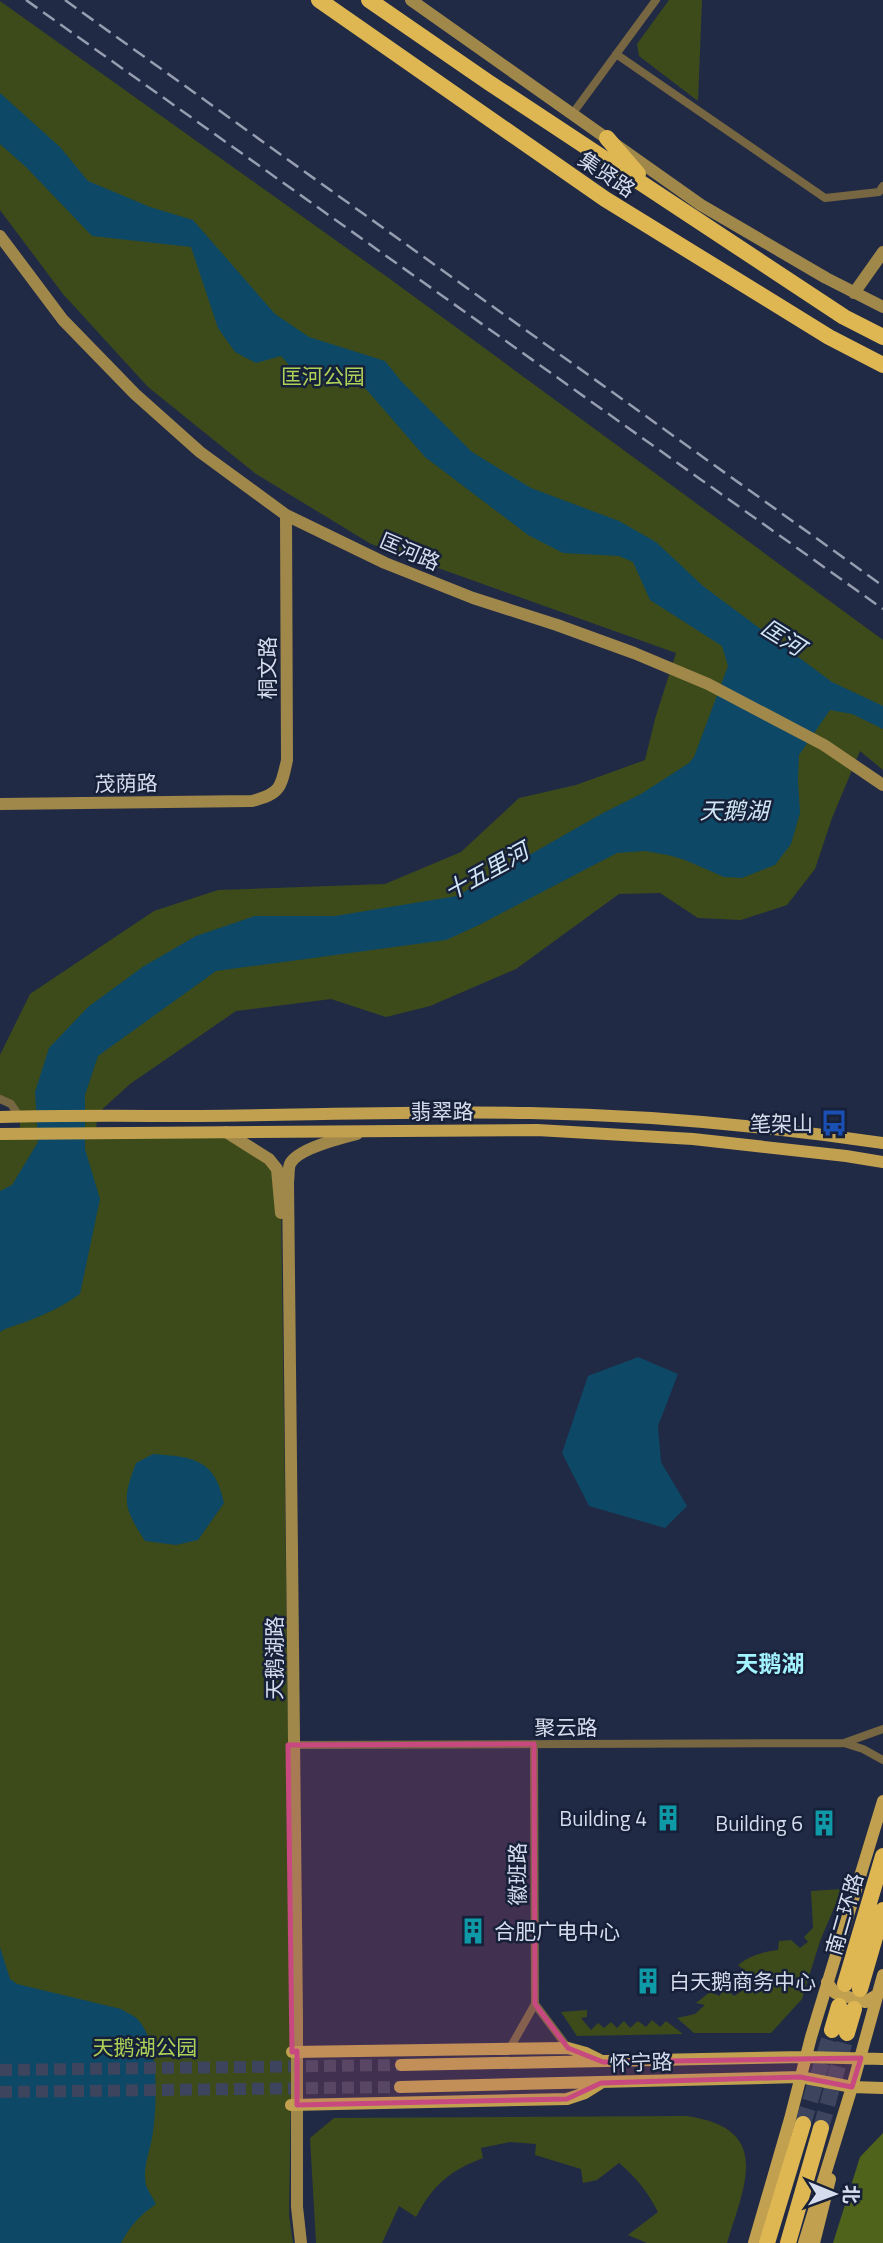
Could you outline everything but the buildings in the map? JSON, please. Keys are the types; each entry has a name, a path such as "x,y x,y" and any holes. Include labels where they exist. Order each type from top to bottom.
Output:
{"highway":[{"name":"集贤路","path":"319,0 605,199 829,337 883,365"},
{"name":"集贤路","path":"369,0 650,190 844,317 883,337"},
{"path":"607,138 650,190"},
{"name":"南二环路","path":"883,1856 853,1987 883,1910"},
{"path":"840,2031 847,2008"},
{"path":"767,2243 797,2122"},
{"path":"788,2243 821,2128"}],"main road":[{"name":"翡翠路","path":"0,1117 97,1114 201,1116 530,1113 674,1120 883,1143"},
{"name":"翡翠路","path":"0,1134 537,1130 693,1139 883,1162"},
{"path":"754,2243 797,2122 800,2077 805,2057 883,1801"},
{"path":"804,2243 861,2058 883,1975"},
{"path":"827,1982 835,1993 865,2002 877,1995"},
{"path":"294,2052 568,2048 603,2062"},
{"name":"怀宁路","path":"401,2065 805,2057 883,2059"},
{"name":"怀宁路","path":"400,2087 800,2077 852,2087 883,2088"},
{"path":"294,2105 567,2099 585,2093 601,2083"},
{"path":"746,2243 772,2158 797,2122"},
{"path":"814,2243 828,2194 840,2124"}],"street":[{"path":"411,0 701,205 883,307"},
{"path":"573,113 656,0"},
{"path":"616,54 825,198 878,192 883,186"},
{"name":"匡河路","path":"0,236 63,320 135,394 200,452 286,515 385,563 473,598 634,653 708,684 824,745 883,785"},
{"path":"854,293 883,252"},
{"name":"桐文路","path":"251,801 268,797 282,785 287,760 286,515"},
{"name":"茂荫路","path":"0,804 251,801"},
{"path":"0,1099 11,1104 19,1116"},
{"name":"天鹅湖路","path":"290,1745 294,1613 289,1166 296,1156 331,1141 373,1131"},
{"name":"天鹅湖路","path":"226,1132 269,1159 277,1169 281,1202 294,2105 297,2207 301,2243"},
{"name":"聚云路","path":"844,1743 883,1728"},
{"name":"聚云路","path":"290,1745 844,1743 883,1760"},
{"name":"徽班路","path":"510,2048 534,2004 534,1744"},
{"path":"534,2004 568,2048"},
{"name":"天鹅湖路","path":"293,2243 289,2215 294,2105"}],"highlighted area":[{"path":"534,1744 535,2004 568,2048 603,2062 861,2058 852,2087 800,2077 601,2083 567,2099 297,2105 297,2051 292,2052 288,1745"}],"green space":[{"path":"669,0 702,0 698,101 639,56 637,44"},
{"path":"0,1 390,279 883,640 883,770 860,751 832,818 815,869 787,905 741,920 698,918 660,893 619,894 516,969 430,1006 386,1017 331,999 236,1011 130,1084 97,1114 96,1133 226,1132 269,1159 281,1202 292,2021 289,2215 293,2243 0,2243 0,1138 21,1134 19,1116 0,1099 0,1055 30,994 154,911 218,890 385,884 461,852 519,798 576,785 645,760 676,653 371,544 256,474 148,387 63,294 0,210"},
{"path":"842,1889 820,1941 802,1999 771,2033 694,2033 677,2018 695,2014 705,2005 696,2003 710,1992 720,1996 722,1986 734,1996 743,1990 751,1976 738,1965 747,1959 778,1950 779,1941 791,1940 800,1948 808,1942 804,1937 813,1928 811,1891"},
{"path":"587,2010 587,2017 581,2018 591,2030 598,2023 604,2028 611,2022 617,2028 624,2021 630,2028 638,2021 646,2027 652,2020 660,2027 666,2021 683,2034 577,2036 561,2012"},
{"path":"686,2116 713,2122 732,2133 742,2146 746,2162 745,2180 727,2243 647,2243 628,2235 658,2212 641,2185 619,2163 597,2180 583,2183 581,2169 535,2155 536,2144 510,2142 481,2148 483,2158 443,2180 416,2217 399,2206 382,2243 316,2243 310,2138 334,2118"},
{"path":"883,2133 883,2243 833,2243 860,2157"}],"water":[{"name":"天鹅湖","path":"0,93 60,147 88,181 150,207 193,220 275,314 309,337 385,361 401,381 472,452 531,488 619,521 656,542 703,586 832,682 883,706 883,729 852,714 830,710 799,755 800,813 791,844 775,865 742,878 724,877 668,855 645,851 617,853 446,940 216,971 98,1056 85,1095 85,1149 100,1199 80,1294 53,1310 0,1332 0,1191 12,1185 38,1142 35,1092 49,1048 88,1007 144,966 196,936 255,916 335,916 457,896 641,794 689,763 694,757 728,666 722,646 650,600 633,562 619,556 563,553 528,535 425,457 366,389 351,380 330,379 305,383 281,356 256,363 235,352 218,328 191,247 92,236 26,167 0,144"},
{"path":"638,1357 678,1374 658,1426 661,1462 687,1506 665,1528 589,1506 562,1453 588,1376"},
{"path":"153,1454 191,1459 208,1469 215,1477 224,1503 198,1540 176,1545 145,1541 132,1520 127,1503 131,1476 136,1463"},
{"path":"0,1947 10,1979 17,1984 121,2009 135,2017 149,2039 155,2071 155,2105 145,2178 156,2204 136,2221 121,2243 0,2243"}],"tunnel":[{"path":"803,2124 832,2030"},
{"path":"821,2128 847,2033"},
{"path":"0,2070 401,2065"},
{"path":"0,2092 400,2087"}],"railway":[{"path":"26,0 883,609"},
{"path":"65,0 883,586"}],"place":[{"name":"笔架山","path":"834,1123"},
{"name":"Building 4","path":"668,1818"},
{"name":"Building 6","path":"824,1823"},
{"name":"合肥广电中心","path":"473,1931"},
{"name":"白天鹅商务中心","path":"648,1981"}],"district":[{"name":"天鹅湖","path":"770,1663"}],"park label":[{"name":"匡河公园","path":"323,376"},
{"name":"天鹅湖公园","path":"145,2047"}],"water label":[{"name":"匡河","path":"783,637"},
{"name":"十五里河","path":"486,871"}]}
